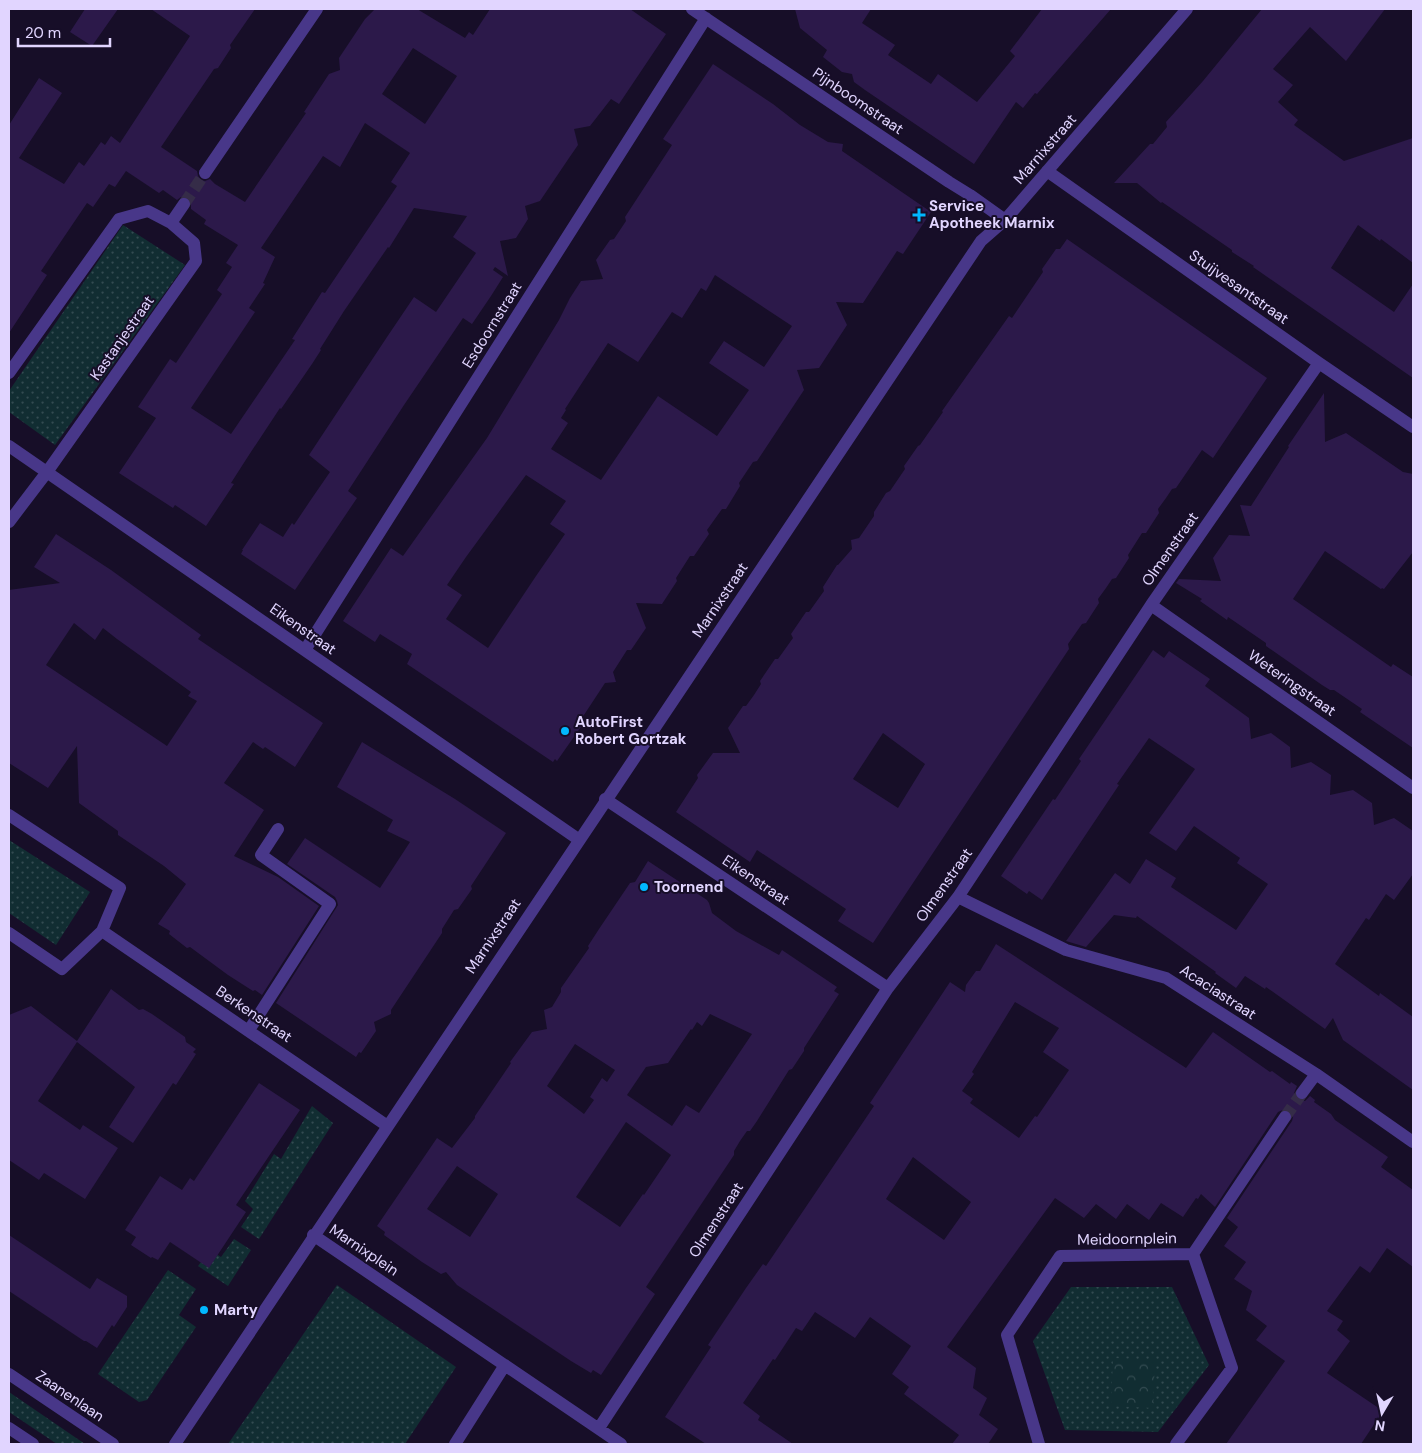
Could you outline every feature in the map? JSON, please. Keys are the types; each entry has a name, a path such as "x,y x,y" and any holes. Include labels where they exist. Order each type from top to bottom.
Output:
{"street":[{"path":"205,173 317,9"},
{"name":"Pijnboomstraat","path":"692,9 949,182 970,194 1005,220"},
{"name":"Marnixstraat","path":"313,1235 980,241 1005,220 1187,9"},
{"name":"Esdoornstraat","path":"305,650 706,18"},
{"name":"Stuijvesantstraat","path":"1047,171 1413,427"},
{"path":"171,224 184,204"},
{"name":"Kastanjestraat","path":"9,374 119,219 148,211 171,224 194,243 196,262 47,472 9,522"},
{"name":"Olmenstraat","path":"599,1428 888,988 958,897 1151,605 1319,363"},
{"name":"Eikenstraat","path":"9,446 578,839"},
{"name":"Weteringstraat","path":"1151,605 1413,788"},
{"name":"Eikenstraat","path":"605,799 888,988"},
{"path":"9,816 120,888 102,931 62,969 9,933"},
{"path":"249,1030 330,904 261,855 278,829"},
{"name":"Acaciastraat","path":"958,897 1066,950 1166,978 1316,1074 1413,1142"},
{"name":"Berkenstraat","path":"102,931 386,1125"},
{"path":"1302,1093 1316,1074"},
{"name":"Meidoornplein","path":"1194,1254 1285,1117"},
{"name":"Marnixplein","path":"175,1444 313,1235 621,1444"},
{"name":"Meidoornplein","path":"1039,1444 1008,1335 1060,1256 1194,1254"},
{"name":"Meidoornplein","path":"1176,1444 1232,1368 1194,1254"},
{"path":"455,1444 505,1365"},
{"name":"Zaanenlaan","path":"9,1374 113,1444"},
{"path":"9,1428 33,1444"}],"green space":[{"path":"123,225 185,265 55,445 9,412 9,391"},
{"path":"9,840 90,892 56,945 9,913"},
{"path":"312,1106 333,1123 259,1239 241,1227 253,1209 245,1201 274,1154 281,1159"},
{"path":"234,1239 251,1250 228,1286 198,1266 210,1250 221,1257"},
{"path":"168,1270 196,1289 179,1315 196,1327 147,1400 139,1402 98,1374"},
{"path":"337,1285 456,1367 405,1444 228,1444"},
{"path":"1071,1287 1172,1287 1209,1365 1158,1432 1065,1430 1033,1341"},
{"path":"1113,1358 1155,1360 1153,1408 1111,1406"},
{"path":"9,1392 85,1444 57,1444 9,1412"}],"building":[{"path":"85,9 118,9 92,46 70,32"},
{"path":"151,9 255,9 230,45 231,48 218,68 214,69 161,147 197,171 201,180 210,179 245,202 306,113 304,112 329,74 340,70 339,58 365,19 375,9 417,9 465,38 469,32 473,35 490,9 630,9 666,34 619,104 611,99 590,126 574,129 578,145 540,201 525,206 528,219 516,238 500,241 508,276 495,267 493,270 503,277 472,324 463,318 404,405 348,491 357,498 295,590 241,554 242,550 260,523 283,537 292,523 294,525 330,472 309,455 387,337 414,297 436,312 476,253 453,237 467,216 414,208 389,248 344,311 312,364 247,458 231,483 234,484 206,526 175,505 173,508 119,473 156,418 138,407 170,359 176,363 222,294 217,290 232,267 226,263 238,245 204,224 206,220 191,209 191,201 188,197 181,197 177,200 163,190 159,193 126,171 115,187 109,184 93,207 87,203 41,271 47,275 9,333 9,125 39,78 62,93 19,158 64,184 79,162 84,166 101,142 105,145 111,136 120,143 190,36","holes":["413,48 457,76 425,124 382,94","365,123 410,153 391,182 397,186 325,293 322,292 292,339 295,340 231,434 191,408 255,312 249,308 265,284 263,283 275,257 261,248 323,156 340,167"]},
{"path":"795,9 871,9 862,23 895,45 888,55 931,84 938,74 977,102 1015,56 1010,51 1042,9 1111,9 1023,108 1016,102 974,164 854,82 852,74 842,72 823,57 827,50 800,28"},
{"path":"1262,9 1385,9 1346,61 1310,27 1273,69 1293,85 1278,102 1298,120 1294,125 1344,161 1413,138 1413,263 1381,239 1380,241 1358,225 1331,268 1394,312 1413,284 1413,378 1253,267 1232,252 1232,250 1161,203 1137,183 1114,183 1150,144 1153,144 1167,127 1166,122 1203,81"},
{"path":"713,64 773,104 800,125 828,142 843,144 842,151 931,212 903,254 897,251 863,303 836,302 847,325 819,368 797,370 804,390 757,461 753,462 739,483 740,486 726,509 722,509 707,530 709,534 694,556 690,556 662,604 636,603 646,628 631,650 627,650 613,672 616,682 605,683 582,718 585,721 557,761 555,759 553,762 407,664 412,654 380,634 375,642 343,621 391,548 403,556 487,438 581,281 603,279 596,260 626,221 625,217 672,145 663,139","holes":["715,275 792,326 764,367 724,341 709,363 749,390 717,436 658,396 601,480 551,449 568,423 561,418 565,409 608,343 638,362 672,312 682,318 701,288 706,291","526,475 566,501 550,524 565,534 488,648 446,619 462,595 447,585"]},
{"path":"1067,239 1267,378 1213,458 1202,450 1176,488 1172,489 1158,509 1159,513 1146,533 1142,533 1116,578 1112,579 1098,599 1099,603 1086,623 1082,624 1068,644 1069,649 873,943 838,921 846,909 757,850 750,862 676,812 698,778 697,775 713,753 740,753 728,728 743,706 746,706 754,695 761,684 760,681 775,659 778,659 793,638 791,634 824,591 823,587 837,565 852,549 851,540 859,538 874,516 874,512 886,493 890,491 905,469 904,466 942,411 1009,316 1012,318 1056,249 1060,249","holes":["883,733 925,764 898,808 853,779"]},
{"path":"1324,393 1325,442 1346,433 1403,472 1413,474 1413,552 1384,589 1381,589 1325,551 1293,599 1391,667 1393,664 1413,677 1413,748 1360,712 1362,709 1334,690 1330,690 1322,685 1266,646 1266,643 1228,617 1227,620 1200,601 1202,599 1176,583 1179,579 1221,581 1213,558 1229,535 1250,536 1240,505 1251,506"},
{"path":"56,534 111,570 201,635 198,639 323,723 295,767 265,747 263,749 253,742 224,783 264,810 234,856 278,877 319,906 262,995 228,975 190,947 187,948 169,934 170,931 158,924 186,884 164,866 118,835 118,831 79,803 77,746 48,788 9,763 9,590 60,583 34,567","holes":["74,623 95,640 103,628 191,692 188,696 197,701 167,746 46,665"]},
{"path":"1153,650 1164,658 1169,651 1210,679 1205,686 1249,718 1251,739 1271,733 1290,747 1291,768 1311,762 1331,775 1330,795 1353,790 1372,803 1374,825 1394,818 1413,831 1413,874 1394,900 1386,894 1369,920 1366,918 1335,964 1379,996 1380,993 1413,1017 1413,1090 1343,1040 1333,1018 1325,1029 1266,987 1265,989 1245,976 1236,988 1137,916 1136,918 1114,915 1086,947 1066,941 1115,873 1130,884 1146,859 1176,878 1171,887 1236,930 1268,884 1237,863 1240,858 1194,826 1176,851 1149,833 1195,769 1149,738 1042,900 1029,891 1027,894 1001,876 1053,799 1055,800 1081,761 1079,759"},
{"path":"362,742 506,833 471,886 472,889 458,909 454,910 442,929 442,933 391,1010 391,1014 374,1022 376,1031 361,1053 359,1052 356,1057 276,1003 338,905 335,897 287,864 305,838 380,888 410,842 387,831 393,820 337,787"},
{"path":"648,861 707,900 712,913 736,931 779,955 782,950 837,987 834,991 839,994 804,1048 804,1051 792,1069 789,1070 750,1131 747,1131 740,1141 734,1151 734,1155 646,1287 655,1294 601,1375 593,1370 591,1373 571,1361 457,1285 446,1272 441,1274 422,1262 384,1235 385,1232 377,1226 437,1138 452,1148 475,1118 510,1062 532,1032 547,1029 544,1010 552,1007 561,992 561,988 589,948 588,946 599,929 630,883 635,882","holes":["710,1014 752,1034 699,1113 686,1105 672,1126 627,1095 646,1067 668,1063 697,1022 702,1026","575,1044 615,1070 607,1082 602,1078 590,1097 594,1100 584,1114 547,1086","626,1122 671,1155 620,1227 576,1197","457,1166 498,1194 470,1237 427,1209"]},
{"path":"996,944 1186,1068 1213,1032 1270,1072 1272,1071 1290,1084 1291,1082 1297,1086 1294,1093 1298,1100 1305,1101 1310,1096 1315,1100 1314,1102 1331,1114 1335,1120 1388,1157 1381,1167 1413,1190 1413,1267 1387,1248 1370,1273 1360,1266 1327,1311 1343,1321 1337,1330 1350,1341 1327,1373 1383,1411 1361,1444 1226,1444 1285,1361 1256,1340 1267,1326 1246,1310 1252,1291 1234,1279 1246,1262 1224,1246 1238,1227 1227,1218 1292,1121 1292,1113 1285,1109 1278,1112 1215,1207 1201,1194 1183,1217 1161,1203 1149,1220 1127,1204 1116,1219 1096,1204 1084,1218 1055,1198 947,1347 976,1368 973,1388 987,1398 979,1415 998,1429 988,1444 952,1444 959,1435 904,1394 909,1387 892,1374 911,1346 870,1317 855,1338 815,1312 802,1331 796,1328 743,1403 760,1416 758,1420 793,1444 706,1444 665,1417 711,1347 708,1345 746,1288 763,1264 766,1266 874,1106 870,1103 950,982 965,992 966,985 976,971 980,971","holes":["1015,1002 1059,1028 1043,1052 1069,1070 1037,1117 1035,1116 1019,1138 970,1103 973,1099 962,1091 974,1074 972,1072","913,1157 971,1202 944,1240 886,1199"]},
{"path":"111,989 139,1010 143,1009 152,1014 185,1037 186,1042 196,1049 193,1052 196,1054 176,1085 173,1083 133,1143 109,1127 135,1087 77,1042 38,1101 80,1130 83,1125 118,1148 85,1199 44,1173 39,1180 9,1160 9,1015 31,1006 77,1041"},
{"path":"259,1083 300,1110 236,1205 246,1212 209,1268 170,1242 158,1260 151,1258 131,1245 136,1237 125,1230 160,1176 182,1190 190,1178 194,1181"},
{"path":"9,1235 90,1289 97,1278 127,1296 127,1307 97,1348 9,1291"}],"tunnel":[{"path":"184,204 205,173"},
{"path":"1285,1117 1302,1093"}],"place":[{"name":"Service Apotheek Marnix","path":"919,215"},
{"name":"AutoFirst Robert Gortzak","path":"565,731"},
{"name":"Toornend","path":"644,887"},
{"name":"Marty","path":"204,1310"}]}
